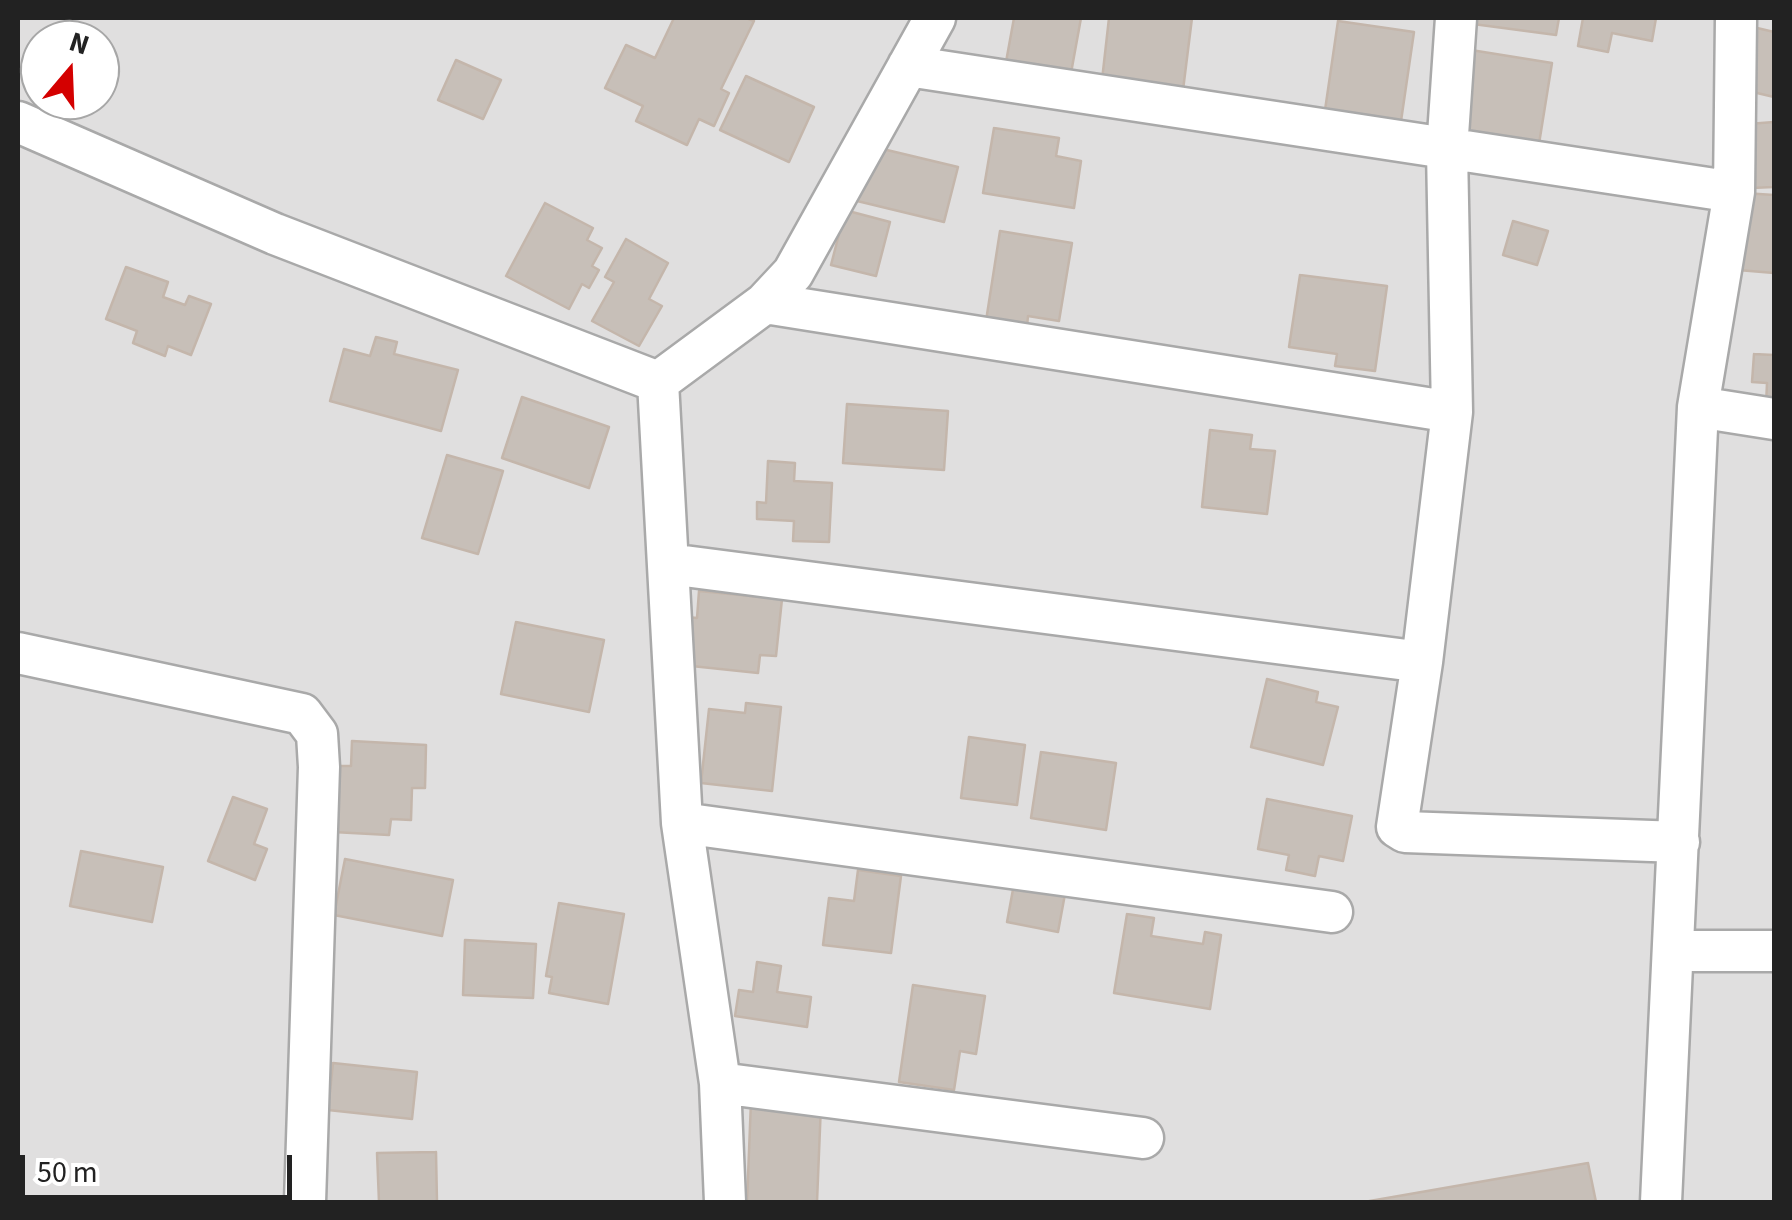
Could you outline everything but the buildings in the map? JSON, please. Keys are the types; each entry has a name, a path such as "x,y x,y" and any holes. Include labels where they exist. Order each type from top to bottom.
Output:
{"street":[{"path":"658,382 765,303 793,274 935,18"},
{"path":"1456,18 1447,150 1452,412 1422,662 1397,827 1405,832 1679,842"},
{"path":"1661,1202 1698,407 1734,192 1736,18"},
{"path":"908,66 1734,192"},
{"path":"18,122 275,234 658,382"},
{"path":"765,303 1452,412"},
{"path":"658,382 682,823 720,1083 725,1202"},
{"path":"1698,407 1774,419"},
{"path":"669,564 1422,662"},
{"path":"18,652 302,714 317,734 305,1202"},
{"path":"682,823 1332,912"},
{"path":"1674,951 1774,951"},
{"path":"720,1083 1142,1138"}],"shaded area":[{"path":"18,18 1774,18 1774,1202 18,1202"}]}
